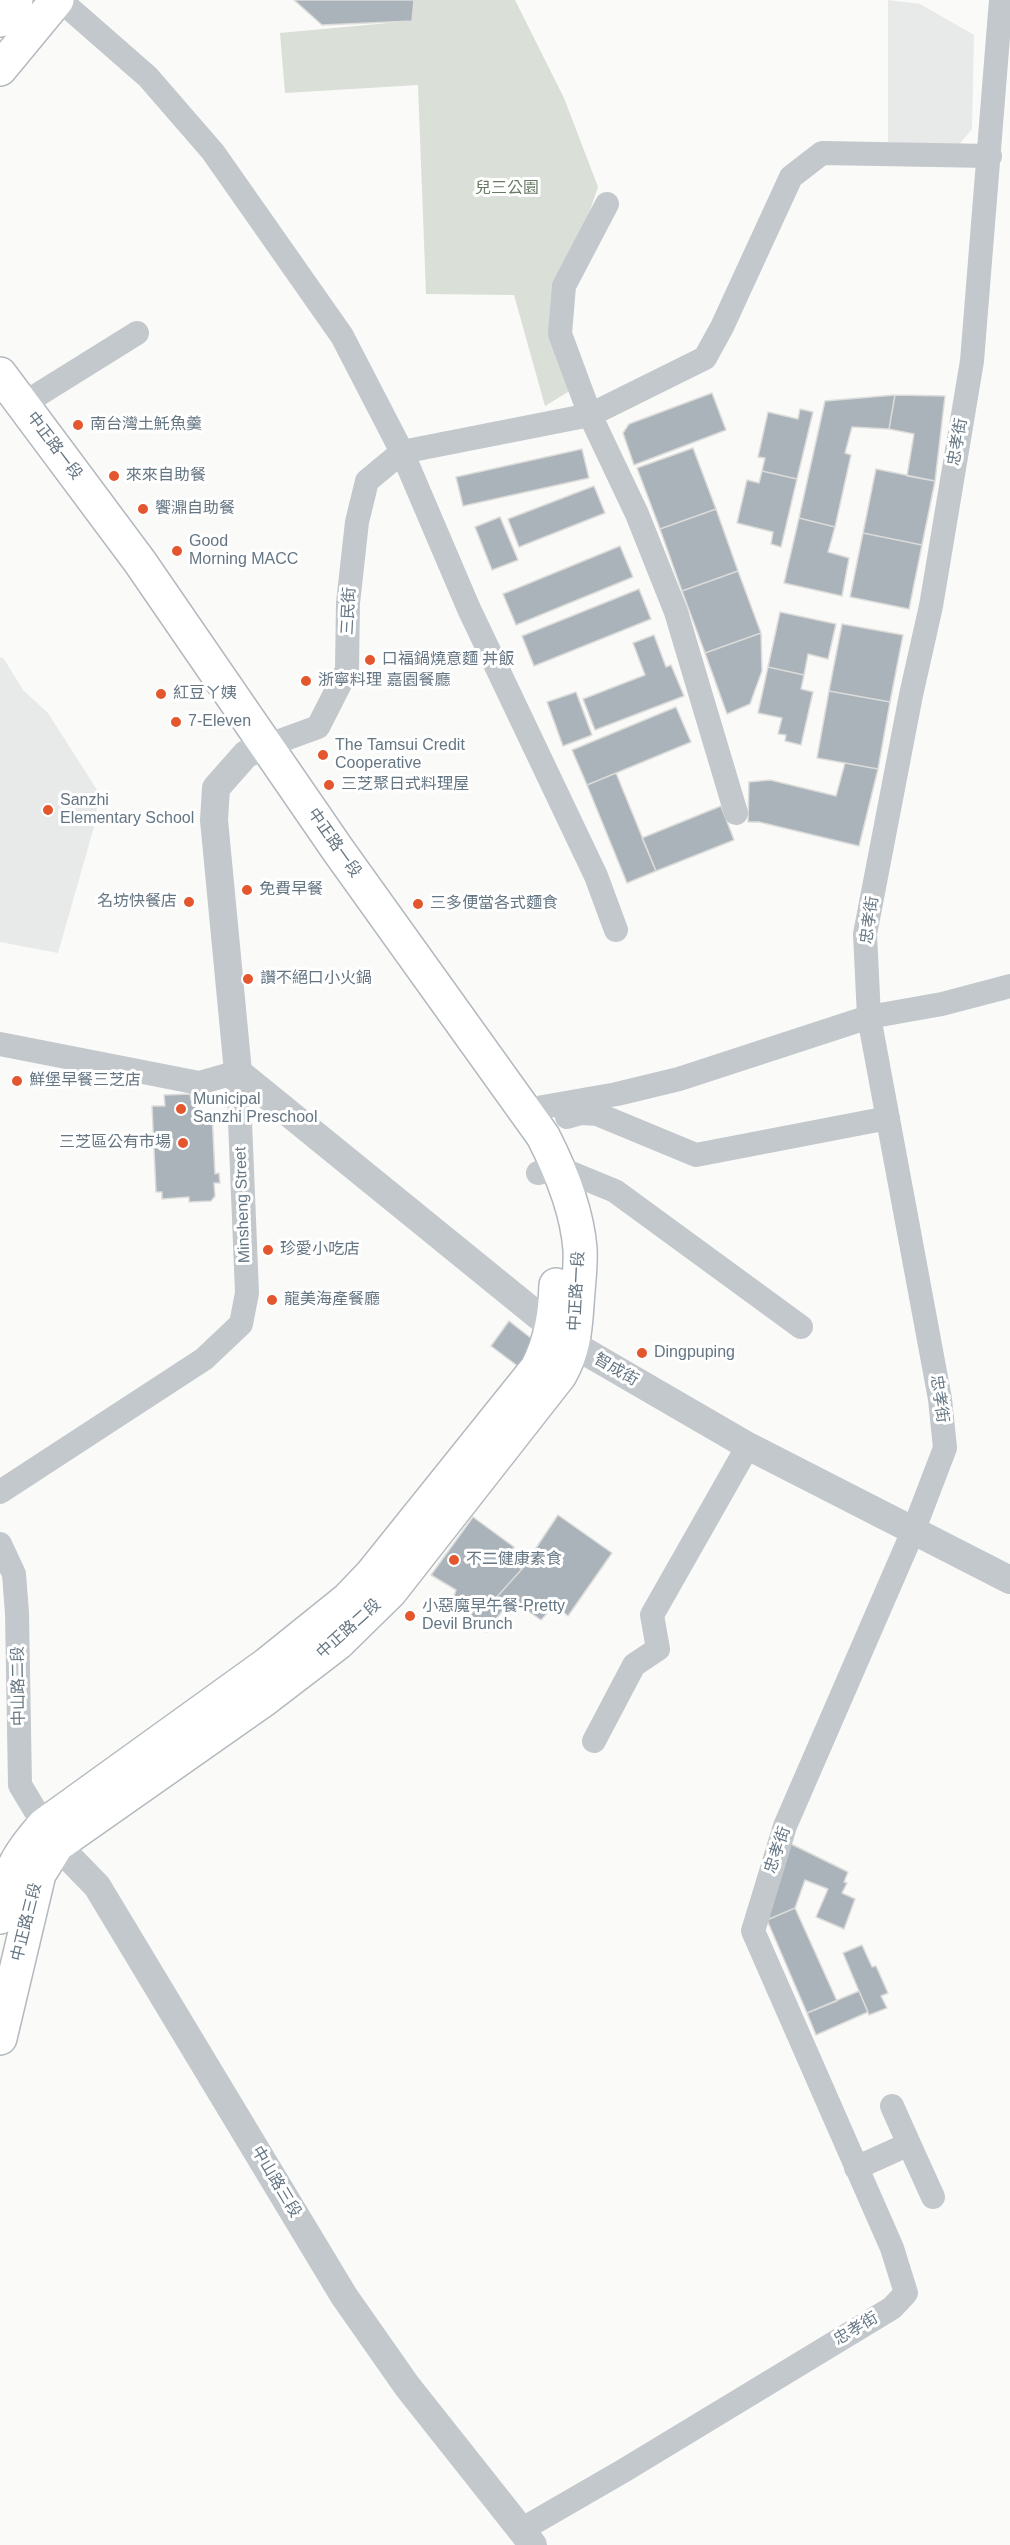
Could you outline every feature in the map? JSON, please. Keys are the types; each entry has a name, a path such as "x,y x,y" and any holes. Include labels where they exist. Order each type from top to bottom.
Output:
{"main road":[{"path":"0,20 16,0"},
{"path":"0,69 58,0"},
{"name":"中正路一段","path":"0,374 11,407 125,572 256,750 506,1116 549,1171 573,1210 580,1247 563,1337"},
{"name":"中正路一段","path":"256,750 338,850 531,1117 549,1171"},
{"name":"中正路二段","path":"51,1835 265,1699 338,1643 398,1582 560,1375 563,1337"},
{"name":"中正路三段","path":"0,1917 9,1875 16,1860 51,1835"},
{"name":"中正路三段","path":"0,2038 39,1874 51,1835"}],"street":[{"path":"58,0 148,77 213,152 342,336 402,452 469,609 596,876 616,930"},
{"name":"忠孝街","path":"527,2537 623,2471 892,2308 906,2294 892,2248 753,1931 785,1826 915,1529 945,1448 940,1399 869,1017 865,934 911,695 931,606 972,361 1001,0"},
{"path":"402,452 590,415 705,358 722,327 790,177 822,153 990,156"},
{"path":"607,204 564,286 560,334 590,415 637,514 676,612 736,813"},
{"path":"11,407 137,333"},
{"name":"三民街","path":"256,750 318,727 347,670 348,603 357,522 367,481 402,452"},
{"name":"Minsheng Street","path":"0,1492 204,1359 241,1324 247,1293 238,1072 214,820 216,788 256,750"},
{"path":"531,1117 680,1079 869,1017 942,1004 1010,986"},
{"path":"0,1044 199,1083 238,1072"},
{"name":"智成街","path":"238,1072 563,1337 748,1446 915,1529 1010,1580"},
{"path":"531,1117 597,1114 696,1155 888,1118"},
{"path":"549,1171 615,1191 801,1327"},
{"path":"594,1741 634,1665 658,1649 652,1615 748,1446"},
{"name":"中山路二段","path":"0,1544 14,1574 15,1584 20,1785 51,1835"},
{"name":"中山路三段","path":"51,1835 97,1886 344,2296 407,2386 527,2537"},
{"path":"892,2106 933,2198"},
{"path":"856,2168 909,2144"}],"shaded area":[{"path":"888,0 920,4 974,35 972,129 958,146 888,142"},
{"name":"Sanzhi Elementary School","path":"0,657 4,659 23,690 48,713 99,793 94,827 58,953 0,942"}],"green space":[{"name":"兒三公園","path":"409,0 515,0 564,98 598,187 564,286 576,387 545,406 514,295 426,294 418,85 285,93 280,33 410,21"}],"building":[{"path":"294,0 414,0 412,21 322,25"},
{"path":"712,393 726,430 634,465 623,433 629,424"},
{"path":"895,395 889,429 852,427 845,453 851,455 835,527 799,518 825,401"},
{"path":"895,395 945,396 935,481 907,476 914,434 889,429"},
{"path":"800,409 813,412 797,479 762,471 765,458 758,457 768,412 798,419"},
{"path":"693,448 716,509 660,529 637,468"},
{"path":"582,449 589,478 463,506 456,477"},
{"path":"876,469 935,481 922,545 863,533"},
{"path":"762,471 797,479 781,547 771,544 773,532 737,523 747,480 759,483"},
{"path":"594,486 605,513 519,547 508,519"},
{"path":"716,509 738,571 682,591 660,529"},
{"path":"500,517 518,560 492,570 475,527"},
{"path":"799,518 835,527 828,552 849,558 842,596 784,583"},
{"path":"863,533 922,545 909,609 850,597"},
{"path":"620,546 633,577 516,625 503,594"},
{"path":"738,571 761,633 705,653 682,591"},
{"path":"639,589 651,619 534,666 522,636"},
{"path":"780,612 836,624 828,659 808,654 804,675 768,667"},
{"path":"842,624 903,635 890,702 829,691"},
{"path":"761,633 762,671 750,704 727,714 705,653"},
{"path":"654,635 666,667 671,665 684,696 595,730 583,699 645,675 633,643"},
{"path":"768,667 804,675 801,689 813,692 801,745 785,741 786,735 778,734 782,718 758,713"},
{"path":"829,691 890,702 878,769 817,758"},
{"path":"576,692 592,735 563,746 547,702"},
{"path":"676,707 691,742 587,785 572,750"},
{"path":"845,763 878,769 859,846 759,822 748,822 749,782 770,780 836,796"},
{"path":"616,773 656,871 627,883 587,785"},
{"path":"721,806 734,840 656,871 642,838"},
{"name":"三芝區公有市場","path":"190,1094 191,1100 197,1100 197,1113 212,1113 215,1174 219,1173 220,1183 214,1183 215,1196 211,1201 189,1202 189,1197 162,1199 162,1192 156,1192 152,1106 165,1106 164,1095"},
{"path":"509,1321 541,1346 523,1370 491,1346"},
{"path":"558,1515 612,1553 568,1616 555,1605 541,1620 518,1604 511,1614 503,1610 494,1600 522,1569"},
{"path":"473,1517 514,1547 506,1560 522,1569 494,1600 503,1610 486,1632 467,1618 473,1612 453,1599 456,1590 431,1575"},
{"path":"789,1843 848,1872 844,1882 847,1883 842,1893 855,1899 844,1929 816,1917 828,1889 805,1880 795,1908 767,1920"},
{"path":"795,1908 837,2001 807,2013 767,1920"},
{"path":"862,1945 872,1967 876,1966 888,1993 881,1996 887,2008 869,2015 843,1953"},
{"path":"859,1991 868,2012 816,2035 807,2013"}],"place":[{"name":"南台灣土魠魚羹","path":"78,425"},
{"name":"來來自助餐","path":"114,476"},
{"name":"饗濎自助餐","path":"143,509"},
{"name":"Good Morning MACC","path":"177,551"},
{"name":"口福鍋燒意麵 丼飯","path":"370,660"},
{"name":"浙寧料理 嘉園餐廳","path":"306,681"},
{"name":"紅豆ㄚ姨","path":"161,694"},
{"name":"7-Eleven","path":"176,722"},
{"name":"The Tamsui Credit Cooperative","path":"323,755"},
{"name":"三芝聚日式料理屋","path":"329,785"},
{"name":"Sanzhi Elementary School","path":"48,810"},
{"name":"免費早餐","path":"247,890"},
{"name":"名坊快餐店","path":"189,902"},
{"name":"三多便當各式麵食","path":"418,904"},
{"name":"讚不絕口小火鍋","path":"248,979"},
{"name":"鮮堡早餐三芝店","path":"17,1081"},
{"name":"Municipal Sanzhi Preschool","path":"181,1109"},
{"name":"三芝區公有市場","path":"183,1143"},
{"name":"珍愛小吃店","path":"268,1250"},
{"name":"龍美海產餐廳","path":"272,1300"},
{"name":"Dingpuping","path":"642,1353"},
{"name":"不二健康素食","path":"454,1560"},
{"name":"小惡魔早午餐-Pretty Devil Brunch","path":"410,1616"}]}
